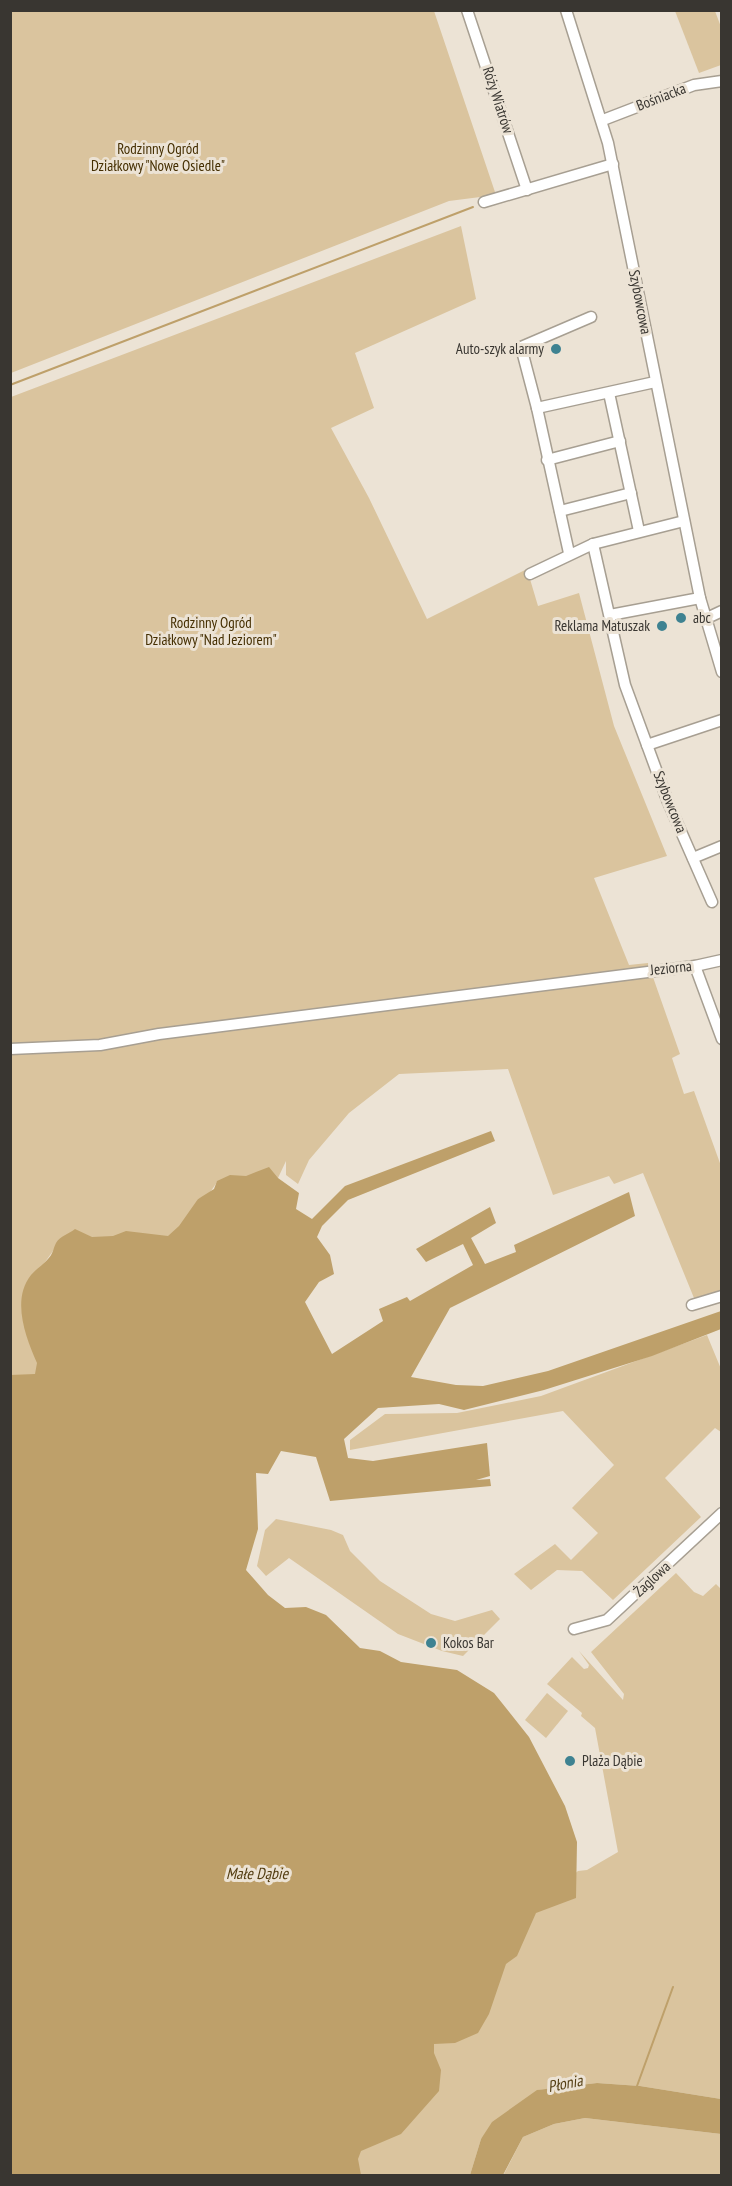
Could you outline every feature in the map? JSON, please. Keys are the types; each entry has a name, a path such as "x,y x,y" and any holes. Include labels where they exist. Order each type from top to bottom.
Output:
{"street":[{"name":"Róży Wiatrów","path":"467,10 527,190"},
{"name":"Szybowcowa","path":"566,10 603,120 700,598 722,672"},
{"name":"Bośniacka","path":"603,120 694,85 722,81"},
{"path":"484,202 613,164"},
{"path":"569,553 537,408 521,348 591,317"},
{"path":"537,408 656,382"},
{"path":"609,393 639,531"},
{"path":"547,460 620,441"},
{"path":"560,511 631,493"},
{"path":"530,574 569,553 593,544 684,521"},
{"name":"Szybowcowa","path":"593,544 625,685 647,745 712,902"},
{"path":"610,615 700,598"},
{"path":"705,619 722,611"},
{"path":"647,745 722,720"},
{"path":"693,858 722,846"},
{"name":"Jeziorna","path":"10,1049 100,1045 159,1034 695,966 722,960"},
{"path":"695,966 722,1040"},
{"path":"692,1305 722,1296"},
{"name":"Żaglowa","path":"574,1629 608,1620 722,1513"}],"green space":[{"name":"Rodzinny Ogród Działkowy \"Nowe Osiedle\"","path":"11,11 434,11 496,195 449,201 11,373"},
{"path":"675,11 715,11 721,27 721,65 699,73"},
{"name":"Rodzinny Ogród Działkowy \"Nad Jeziorem\"","path":"461,226 476,299 355,353 374,408 331,428 369,498 427,619 527,569 538,606 579,593 614,726 667,856 594,878 629,965 648,963 680,1054 672,1058 684,1094 694,1091 721,1166 721,1291 694,1298 643,1173 614,1184 609,1176 553,1195 508,1069 399,1074 349,1113 309,1160 298,1184 286,1175 286,1161 278,1178 217,1182 209,1194 198,1199 188,1236 55,1248 43,1265 44,1369 11,1398 11,397"},
{"path":"707,1335 721,1369 721,1432 715,1428 665,1478 701,1517 613,1600 582,1571 557,1570 531,1590 514,1574 555,1544 571,1560 598,1533 572,1508 614,1465 563,1411 350,1450 350,1440 385,1414 457,1413 541,1396"},
{"path":"276,1519 331,1530 343,1535 350,1551 380,1581 431,1614 455,1621 492,1610 500,1619 463,1656 442,1651 398,1634 289,1558 266,1576 257,1566 265,1530"},
{"path":"676,1573 694,1592 703,1596 716,1584 722,1590 721,2099 640,2086 597,2083 538,2090 481,2139 470,2175 337,2175 513,1923 578,1871 587,1870 618,1852 595,1728 581,1716 582,1713 547,1684 572,1657 584,1669 588,1668 589,1665 579,1651 623,1700 624,1694 591,1652"},
{"path":"547,1693 568,1711 546,1738 525,1720"},
{"path":"585,2118 721,2134 721,2175 503,2176 523,2137 554,2124"}],"water":[{"name":"Małe Dąbie","path":"491,1131 495,1141 348,1200 322,1226 317,1237 330,1255 334,1274 319,1282 305,1302 332,1354 383,1321 379,1309 407,1297 410,1301 473,1265 463,1244 426,1262 416,1249 490,1207 496,1223 471,1238 485,1264 516,1252 514,1245 629,1192 635,1216 450,1308 411,1377 456,1385 483,1386 548,1371 721,1311 721,1329 652,1356 544,1390 464,1410 439,1404 378,1408 344,1439 348,1458 373,1461 487,1443 490,1476 476,1480 490,1479 491,1486 330,1501 316,1457 281,1451 268,1474 256,1473 258,1529 246,1570 268,1595 285,1608 306,1607 326,1615 360,1648 380,1651 401,1662 457,1670 494,1693 529,1737 565,1806 577,1842 576,1898 536,1913 517,1956 506,1964 489,2014 478,2033 455,2043 434,2044 434,2053 441,2070 439,2091 401,2134 361,2151 358,2159 361,2175 11,2175 10,1375 35,1374 37,1363 22,1319 21,1307 25,1285 31,1275 50,1257 56,1243 75,1229 92,1237 113,1236 126,1231 168,1236 179,1226 198,1199 214,1189 217,1181 230,1175 246,1176 269,1167 278,1178 299,1193 296,1209 312,1219 345,1186"},
{"path":"597,2083 640,2086 721,2099 721,2134 585,2118 554,2124 523,2137 503,2175 470,2175 481,2139 492,2122 537,2090"}],"waterway":[{"path":"10,385 473,207"},
{"path":"637,2086 673,1987"}],"place":[{"name":"Auto-szyk alarmy","path":"556,349"},
{"name":"abc","path":"681,618"},
{"name":"Reklama Matuszak","path":"662,626"},
{"name":"Kokos Bar","path":"431,1643"},
{"name":"Plaża Dąbie","path":"570,1761"}],"water label":[{"name":"Płonia","path":"565,2083"}]}
